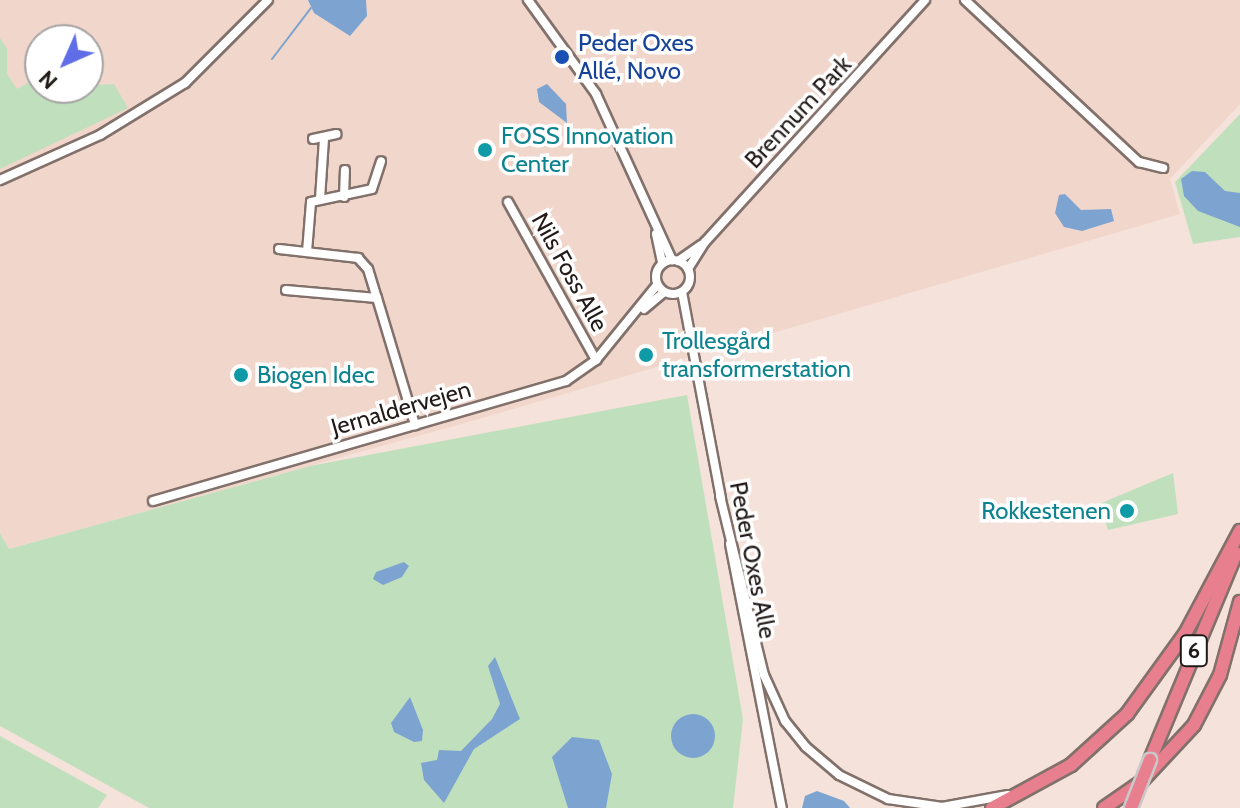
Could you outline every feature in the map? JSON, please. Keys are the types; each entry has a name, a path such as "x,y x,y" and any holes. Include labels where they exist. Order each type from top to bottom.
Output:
{"highway":[{"path":"992,808 1071,765 1147,689 1185,634 1240,531"},
{"name":"6","path":"1131,808 1240,543"},
{"path":"1104,808 1140,783 1194,725 1220,675 1240,602"}],"street":[{"path":"0,180 100,135 185,83 268,0"},
{"path":"528,0 596,94 655,225 675,260 688,269 689,282 669,291 656,274 662,263 655,225"},
{"name":"Brennum Park","path":"920,9 925,0"},
{"name":"Brennum Park","path":"688,269 705,242 920,9 933,0"},
{"path":"957,0 984,18"},
{"path":"965,0 1139,162 1163,168"},
{"path":"313,139 336,134"},
{"path":"320,199 324,138"},
{"path":"307,252 310,204 320,199 344,197 372,189 381,161"},
{"path":"344,197 345,170"},
{"name":"Nils Foss Alle","path":"508,202 596,360"},
{"name":"Brennum Park","path":"675,260 705,242"},
{"path":"279,249 358,258 368,269 415,425"},
{"path":"662,263 675,260"},
{"path":"286,290 377,298"},
{"name":"Jernaldervejen","path":"153,501 566,381 596,360 638,314 669,291"},
{"name":"Peder Oxes Alle","path":"669,291 684,320 782,808"},
{"path":"720,496 764,675 777,706 818,759 871,792 942,807 1013,793 1075,757 1147,689"}],"shaded area":[{"path":"0,0 1240,0 1240,104 1170,179 1180,214 465,423 9,549 0,533"}],"green space":[{"path":"0,38 7,49 7,74 17,89 24,85 24,104 104,104 104,85 114,84 128,108 0,169"},
{"path":"1240,114 1240,237 1193,244 1175,182"},
{"path":"687,395 743,719 733,808 149,808 0,726 0,533 9,549 310,466"},
{"path":"1173,473 1178,514 1108,530 1099,504"},
{"path":"0,736 107,795 98,808 0,808"}],"water":[{"path":"308,0 366,0 367,16 350,36 314,13"},
{"path":"547,84 566,104 567,123 539,102 537,89"},
{"path":"1192,171 1205,172 1225,191 1240,193 1240,227 1198,211 1184,196 1181,179"},
{"path":"1065,194 1081,210 1111,209 1114,221 1082,231 1064,227 1055,213 1059,195"},
{"path":"404,562 409,566 402,577 383,585 373,579 376,572"},
{"path":"495,657 520,719 474,749 444,803 424,780 421,763 437,760 439,750 461,751 492,719 500,704 488,666"},
{"path":"410,697 423,730 422,741 414,742 394,732 391,723"},
{"path":"693,714 709,720 715,736 709,752 693,758 677,752 671,736 677,720"},
{"path":"572,737 599,740 612,774 606,808 568,808 552,757"},
{"path":"817,791 844,801 850,808 802,808 805,796"}],"waterway":[{"path":"272,59 311,8"}],"place":[{"name":"Peder Oxes Allé, Novo","path":"562,57"},
{"name":"FOSS Innovation Center","path":"485,150"},
{"name":"Trollesgård transformerstation","path":"646,355"},
{"name":"Biogen Idec","path":"241,375"},
{"name":"Rokkestenen","path":"1127,511"}]}
